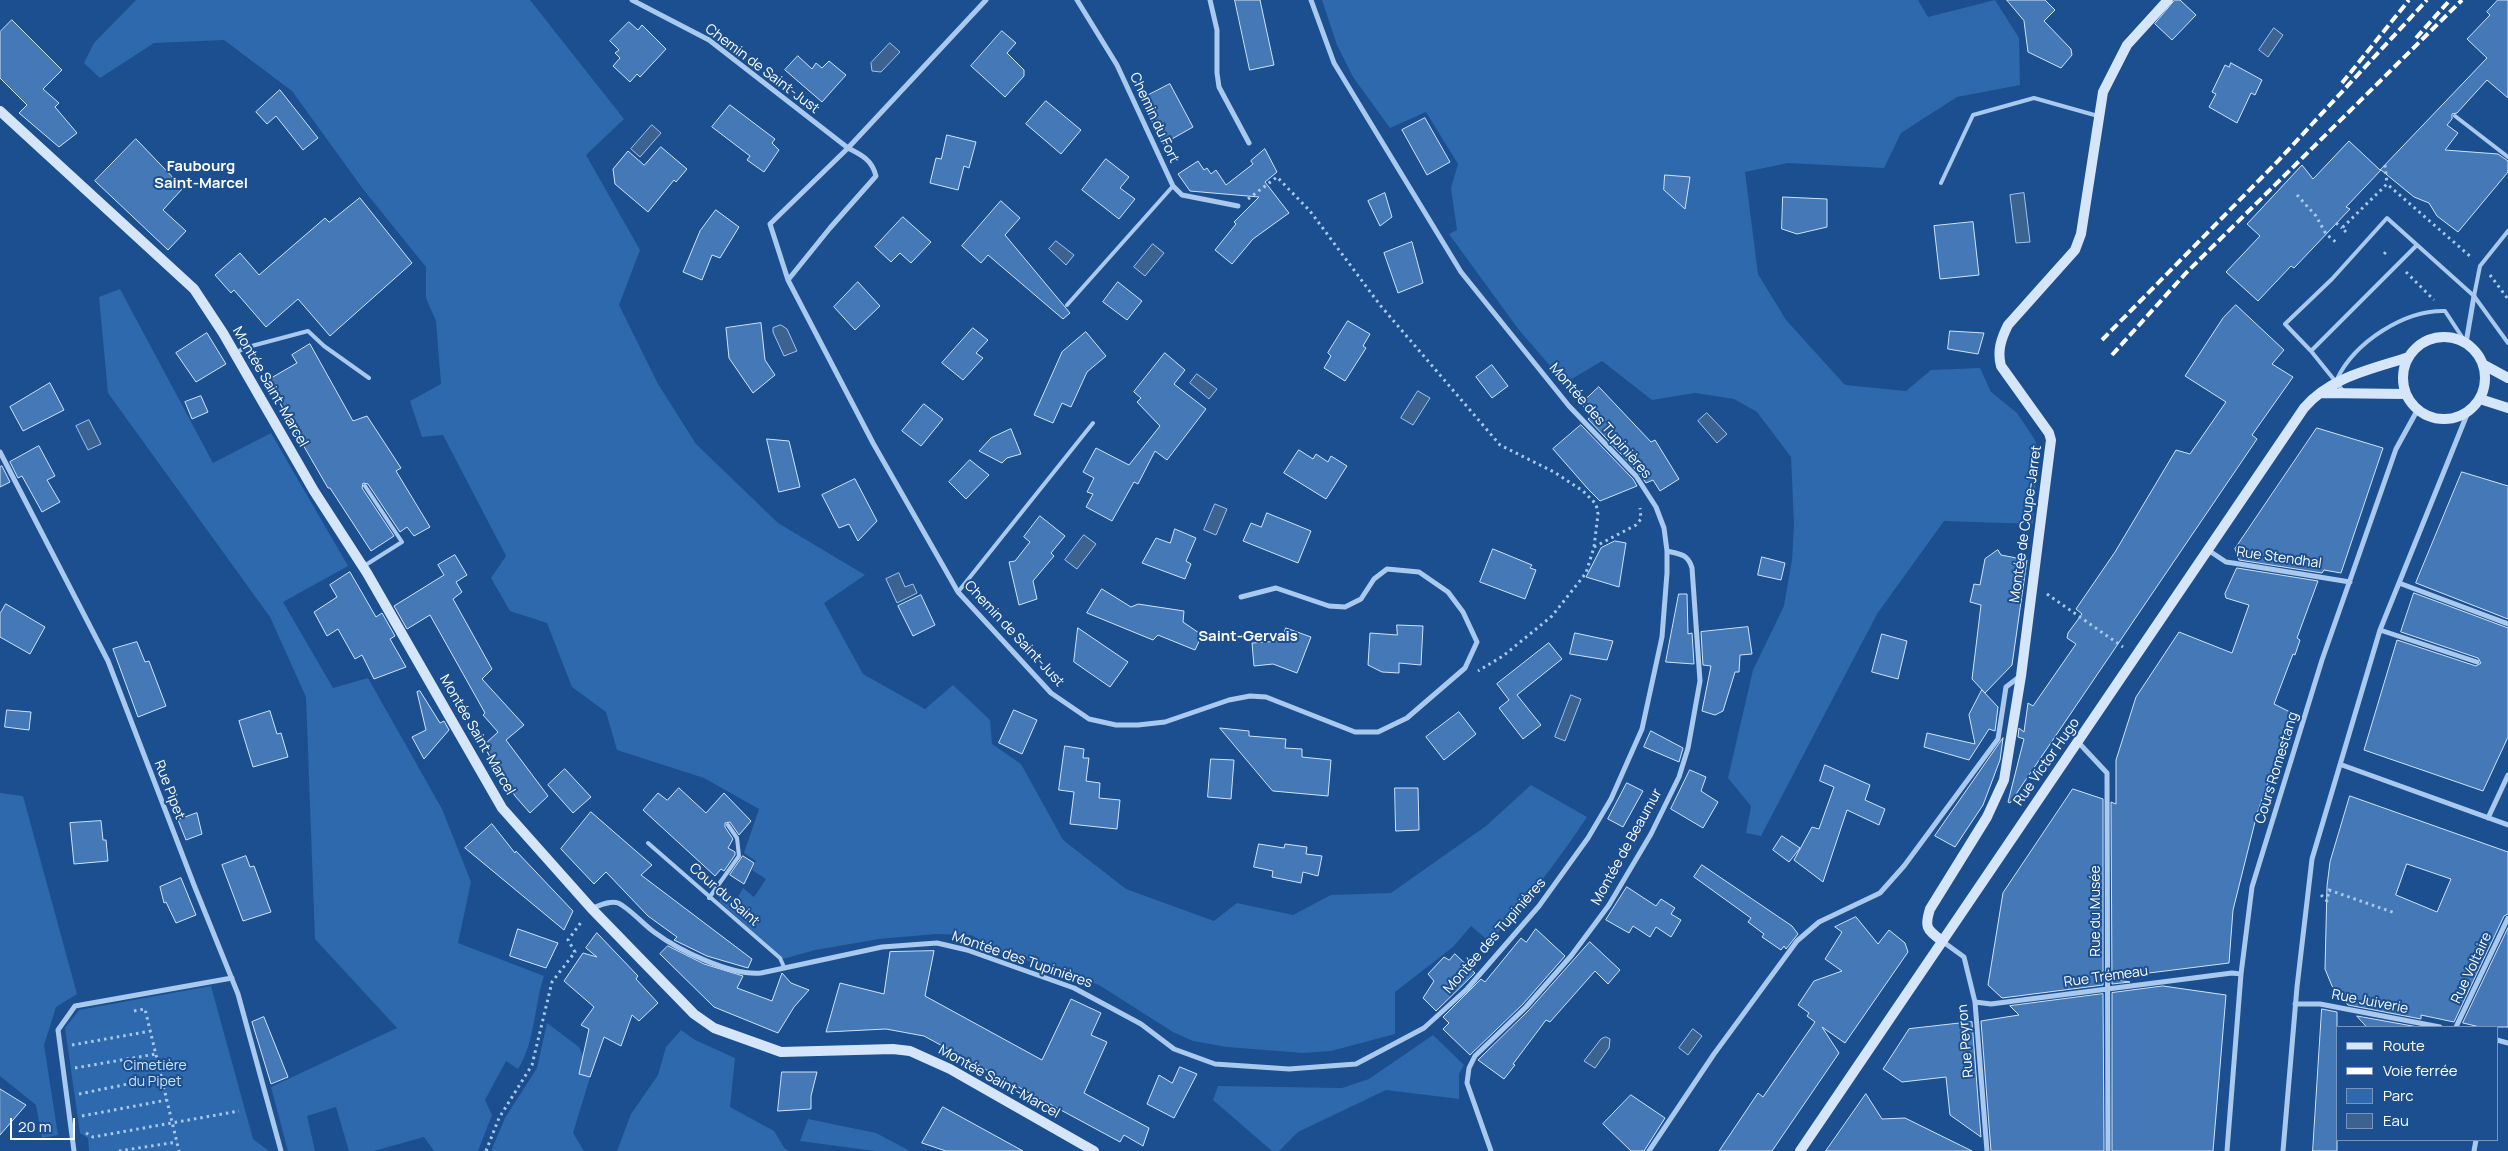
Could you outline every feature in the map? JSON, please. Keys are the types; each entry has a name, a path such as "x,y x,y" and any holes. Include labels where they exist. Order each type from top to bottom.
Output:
{"main road":[{"name":"Montée de Coupe-Jarret","path":"1942,941 1928,929 1926,922 1939,894 1987,817 2000,791 2007,766 2021,676 2052,440 2049,433 2001,366 2000,347 2008,325 2075,250 2081,234 2103,92 2127,45 2168,0"},
{"name":"Montée Saint-Marcel","path":"0,111 194,290 235,354 314,491 363,566 456,724 502,808 591,908 694,1014 714,1028 781,1052 893,1049 910,1052 950,1068 1094,1151"},
{"path":"2438,337 2457,338 2466,343 2480,356 2484,366 2486,380 2480,399 2468,412 2448,419 2437,418 2418,409 2406,394 2403,375 2409,357 2418,346 2438,337"},
{"name":"Rue Victor Hugo","path":"1800,1151 2304,408 2336,381 2409,357"},
{"path":"2484,366 2508,378"},
{"path":"2321,392 2406,394"},
{"path":"2480,399 2508,408"}],"street":[{"name":"Chemin de Saint-Just","path":"632,0 710,40 848,148 863,155 873,164 876,176 830,228 788,280"},
{"name":"Chemin de Saint-Just","path":"986,0 848,148 770,224 788,280 873,442 958,592 1051,693 1089,718 1116,725 1165,722 1229,700 1266,697 1355,732 1378,732 1407,718 1465,668 1477,642 1463,612 1448,592 1419,572 1387,569 1374,579 1361,599 1345,606 1329,606 1276,588 1241,597"},
{"name":"Chemin du Fort","path":"1077,0 1117,65 1173,186"},
{"path":"1210,0 1217,30 1217,73 1220,87 1248,143"},
{"name":"Montée des Tupinières","path":"591,908 608,903 618,903 655,933 679,947 731,971 751,974 882,947 937,943 967,950 1074,988 1141,1024 1174,1049 1215,1064 1289,1069 1356,1064 1409,1037 1445,1011 1467,989 1539,906 1588,838 1611,799 1632,756 1644,721 1655,675 1665,615 1667,551 1664,528 1656,507 1636,476 1569,406 1461,272 1334,63 1310,0"},
{"path":"1173,186 1182,195 1238,206"},
{"path":"2466,343 2474,296"},
{"name":"Cours Romestang","path":"2227,1151 2241,974 2252,887 2297,738 2350,582 2400,439 2418,409"},
{"path":"2283,1151 2295,1004 2312,859 2342,765 2380,630 2468,412"},
{"name":"Rue Pipet","path":"0,452 102,648 194,886 232,978 281,1151"},
{"name":"Rue Stendhal","path":"2208,550 2226,562 2350,582"},
{"name":"Montée de Beaumur","path":"1491,1151 1467,1083 1469,1068 1475,1056 1526,1007 1571,956 1609,905 1651,834 1679,777 1688,748 1700,681 1692,568 1690,560 1685,555 1667,551"},
{"path":"2399,583 2508,624"},
{"path":"2380,630 2477,662"},
{"path":"1649,1151 1714,1054 1802,936 1819,922 1872,897 1890,884 1998,739 2006,687 2021,676"},
{"name":"Rue du Musée","path":"2078,742 2107,773 2108,1151"},
{"path":"2342,765 2508,825"},
{"path":"2488,818 2508,776"},
{"name":"Rue Voltaire","path":"2456,1026 2508,918"},
{"name":"Rue Peyron","path":"1942,941 1964,957 1975,1002 1987,1151"},
{"name":"Rue Trémeau","path":"1975,1002 1991,1004 2232,973 2241,974"},
{"path":"74,1151 58,1030 75,1006 232,978"},
{"name":"Rue Juiverie","path":"2295,1004 2320,1004 2435,1026"}],"lane":[{"path":"1941,183 1973,115 2034,98 2098,116"},
{"path":"2455,116 2508,157"},
{"path":"1067,305 1173,186"},
{"path":"2345,392 2311,351 2285,324 2332,278 2387,218 2474,296 2508,343"},
{"path":"2474,296 2480,266 2508,231"},
{"path":"2311,351 2417,245"},
{"path":"2336,381 2345,363 2385,330 2407,318 2428,310 2445,310 2466,343"},
{"path":"235,354 244,348 308,331 324,346 369,378"},
{"path":"958,592 1093,423"},
{"path":"363,566 402,542 365,486"},
{"path":"709,898 739,856 737,838 728,825"},
{"name":"Cour du Saint","path":"648,843 780,958 784,967"}],"path":[{"path":"2385,165 2387,184"},
{"path":"1238,206 1277,177 1310,211 1380,305 1500,445 1554,472 1583,491 1596,504 1598,514 1594,548 1586,573 1552,616 1480,672 1465,668"},
{"path":"2297,195 2316,216 2326,234 2337,243"},
{"path":"2336,223 2342,228"},
{"path":"2398,264 2445,310"},
{"path":"2480,266 2508,299"},
{"path":"1594,548 1636,525 1641,519 1636,476"},
{"path":"2044,600 2044,592 2136,656"},
{"path":"2310,884 2327,901 2329,890 2395,913"},
{"path":"486,1151 500,1118 532,1065 552,982 575,952 568,940 591,908"},
{"path":"145,1010 179,1151"},
{"path":"70,1046 151,1032"},
{"path":"69,1037 72,1053"},
{"path":"75,1068 156,1054"},
{"path":"73,1061 76,1077"},
{"path":"78,1094 162,1077"},
{"path":"77,1085 79,1101"},
{"path":"82,1116 167,1100"},
{"path":"81,1108 83,1124"},
{"path":"84,1132 93,1137 239,1111"},
{"path":"119,1151 177,1142"}],"green space":[{"path":"136,0 530,0 624,119 586,155 640,250 619,305 658,384 696,444 778,523 865,575 824,603 863,674 925,709 953,685 990,720 992,744 1021,764 1063,840 1126,889 1214,921 1237,903 1293,915 1331,895 1391,893 1486,826 1531,785 1587,817 1541,882 1490,942 1471,926 1453,947 1395,992 1395,1034 1331,1051 1303,1053 1227,1047 1193,1041 1173,1032 1099,985 1001,952 971,935 936,934 879,939 815,950 783,959 720,902 719,894 723,888 737,899 743,888 754,897 766,879 752,870 756,861 744,853 759,809 704,778 617,750 606,712 572,687 547,623 510,611 491,578 506,556 443,435 422,437 410,401 441,384 436,321 426,298 426,267 363,189 292,91 224,40 154,43 100,78 84,63 94,43"},
{"path":"1322,0 1918,0 1928,17 1995,0 2019,38 2020,85 1957,97 1901,133 1884,168 1788,163 1745,172 1758,274 1786,320 1845,385 1906,391 1931,370 1980,368 1991,392 2017,413 2035,440 2038,449 2033,524 1944,521 1877,614 1761,836 1746,833 1751,806 1728,778 1753,670 1784,606 1792,560 1794,524 1791,457 1757,412 1734,399 1695,393 1652,400 1602,361 1565,383 1519,330 1449,234 1457,230 1451,188 1458,164 1426,112 1390,128 1353,77 1337,45"},
{"path":"120,289 213,463 271,433 348,566 283,602 333,688 368,678 442,809 471,882 458,943 544,976 524,1059 518,1069 506,1061 485,1100 492,1115 478,1151 434,1151 424,1137 374,1151 349,1151 336,1107 307,1116 315,1151 288,1151 271,1087 397,1028 315,939 306,697 270,617 108,393 99,297"},
{"path":"0,793 23,796 77,994 56,1007 44,1045 58,1135 42,1138 36,1105 0,1076"},
{"name":"Cimetière du Pipet","path":"211,986 253,1139 269,1151 89,1151 88,1138 80,1133 65,1028 79,1010"},
{"path":"547,1023 579,1047 591,1074 573,1133 584,1151 491,1151 505,1118 537,1068"},
{"path":"681,1030 695,1040 735,1058 730,1107 774,1131 785,1149 790,1151 617,1151 631,1114 658,1075 666,1047"},
{"path":"1433,1035 1464,1065 1459,1074 1459,1099 1386,1090 1298,1132 1279,1151 1272,1151 1213,1100 1218,1086 1342,1088 1369,1079"},
{"path":"808,1119 876,1133 910,1151 875,1151 800,1141"}],"water":[{"path":"2274,28 2283,35 2268,57 2259,50"},
{"path":"890,43 900,52 881,72 872,71 871,63"},
{"path":"652,125 661,133 640,157 631,149"},
{"path":"2024,193 2030,242 2016,243 2010,195"},
{"path":"1056,241 1074,255 1066,265 1049,249"},
{"path":"1153,244 1164,253 1145,276 1134,267"},
{"path":"781,325 787,329 797,351 784,356 773,332 773,328"},
{"path":"1197,374 1217,389 1209,399 1190,383"},
{"path":"1418,391 1430,398 1413,425 1401,418"},
{"path":"1707,413 1727,434 1717,443 1698,421"},
{"path":"89,420 101,444 88,450 76,426"},
{"path":"1215,504 1227,509 1216,535 1204,530"},
{"path":"1084,535 1096,544 1077,569 1065,560"},
{"path":"899,573 905,587 913,584 917,593 897,603 886,579"},
{"path":"1571,695 1581,699 1565,741 1555,737"},
{"path":"1693,1029 1702,1036 1688,1055 1679,1048"},
{"path":"1606,1037 1610,1039 1609,1048 1595,1068 1584,1061 1601,1039"}],"building":[{"path":"1235,0 1260,0 1274,65 1250,70"},
{"path":"2007,0 2045,0 2055,10 2044,21 2071,49 2072,55 2061,68 2028,52 2024,21"},
{"path":"2175,0 2180,0 2196,15 2172,40 2155,24"},
{"path":"2498,0 2508,0 2508,98 2487,80 2457,113 2452,114 2452,119 2447,125 2458,133 2445,150 2498,154 2508,161 2508,172 2458,232 2437,216 2429,203 2414,197 2381,170 2346,207 2350,209 2294,268 2291,266 2258,301 2226,272 2260,236 2247,224 2302,165 2313,179 2349,141 2380,170 2487,58 2467,39 2490,15 2487,12"},
{"path":"12,20 62,70 43,89 59,103 55,107 77,133 59,147 19,113 27,105 0,78 0,32"},
{"path":"629,22 638,30 642,25 666,49 640,77 637,74 630,82 613,66 620,58 615,53 619,50 610,41"},
{"path":"1002,31 1016,43 1007,53 1024,70 1024,76 1005,97 971,66"},
{"path":"798,56 812,69 816,63 822,68 829,61 846,75 822,102 785,70"},
{"path":"2231,63 2262,80 2255,95 2251,93 2237,123 2209,107 2216,94 2212,92 2225,65 2229,67"},
{"path":"1170,84 1193,127 1163,144 1141,99"},
{"path":"280,90 318,138 303,150 276,116 267,124 256,112"},
{"path":"1046,101 1081,130 1061,154 1026,124"},
{"path":"730,105 775,139 772,143 779,150 764,172 747,160 750,156 712,127"},
{"path":"1425,118 1450,162 1427,175 1402,130"},
{"path":"947,135 976,142 969,168 964,166 958,190 930,183 936,158 941,159"},
{"path":"136,139 183,188 163,210 186,231 168,250 95,181"},
{"path":"661,147 687,169 676,182 674,180 648,212 615,184 613,169 628,151 644,165"},
{"path":"1265,149 1277,172 1265,182 1289,213 1253,239 1232,264 1215,250 1236,224 1234,222 1259,197 1190,191 1178,174 1198,161 1204,170 1207,168 1211,174 1216,170 1226,185 1253,164 1251,161"},
{"path":"1106,159 1129,177 1120,188 1135,199 1119,219 1082,190"},
{"path":"1665,175 1690,177 1685,209 1664,190"},
{"path":"1385,193 1392,217 1380,226 1368,201"},
{"path":"1783,197 1827,199 1827,227 1797,234 1782,229"},
{"path":"360,198 412,263 330,336 298,299 266,327 234,290 231,293 215,275 240,253 259,275 325,218 329,222"},
{"path":"1001,201 1020,218 1005,235 1070,313 1063,319 988,255 981,263 962,246"},
{"path":"716,210 739,227 720,258 712,255 702,280 683,272 700,231"},
{"path":"903,217 931,242 911,263 900,253 891,262 875,247"},
{"path":"1973,222 1979,275 1940,279 1934,226"},
{"path":"1412,242 1423,283 1398,293 1384,253"},
{"path":"858,282 880,306 855,330 834,307"},
{"path":"1118,282 1142,301 1127,320 1103,302"},
{"path":"2236,305 2284,350 2272,364 2293,377 2252,435 2257,439 2010,803 2008,802 2024,739 2018,737 2019,728 2024,732 2028,703 2033,706 2076,644 2067,638 2068,633 2082,614 2076,609 2115,552 2176,450 2190,454 2226,402 2185,376 2223,318"},
{"path":"1348,321 1370,334 1363,346 1366,348 1345,381 1324,368 1331,356 1328,353"},
{"path":"761,323 765,360 775,375 753,393 729,358 726,328"},
{"path":"973,328 988,340 976,353 983,358 963,380 942,363"},
{"path":"1950,331 1984,333 1978,354 1948,349"},
{"path":"1086,332 1106,356 1087,372 1071,407 1062,403 1053,423 1034,415 1062,352"},
{"path":"207,333 226,364 196,382 176,353"},
{"path":"310,344 353,421 367,416 401,468 396,471 430,527 414,536 407,527 400,532 368,484 363,483 362,488 394,536 371,551 330,488 328,488 266,381 297,363 292,355"},
{"path":"1165,353 1185,370 1174,384 1206,409 1167,460 1155,451 1138,484 1134,482 1112,521 1086,507 1093,494 1087,492 1094,478 1083,472 1096,448 1129,465 1160,426 1137,402 1141,398 1134,392"},
{"path":"1492,365 1508,386 1492,398 1476,377"},
{"path":"50,383 64,410 23,431 10,407"},
{"path":"1599,387 1651,442 1655,440 1679,479 1660,491 1653,480 1646,483 1639,473 1588,419 1593,415 1581,404"},
{"path":"201,396 208,412 192,419 185,402"},
{"path":"924,404 943,419 921,446 902,431"},
{"path":"1581,425 1633,479 1637,486 1600,501 1588,489 1553,449"},
{"path":"2317,428 2383,448 2341,573 2324,570 2322,573 2239,560 2235,549"},
{"path":"1011,429 1021,454 1007,458 1002,463 979,451 991,438"},
{"path":"767,439 789,441 800,487 779,492"},
{"path":"39,446 55,476 47,480 60,502 42,512 22,476 18,478 10,462"},
{"path":"1299,450 1313,459 1316,454 1328,462 1331,456 1347,466 1326,499 1284,473"},
{"path":"970,460 989,475 966,499 949,482"},
{"path":"2,466 10,482 0,487 0,467"},
{"path":"2462,472 2508,486 2508,619 2416,583"},
{"path":"855,479 877,521 858,541 849,524 839,528 822,495"},
{"path":"1267,513 1311,531 1298,563 1243,541 1251,523 1261,527"},
{"path":"1040,516 1065,536 1051,553 1054,556 1033,581 1037,599 1019,605 1009,562 1015,561 1030,542 1024,537"},
{"path":"1175,529 1196,538 1186,561 1191,564 1185,579 1142,563 1156,538 1170,543"},
{"path":"1615,541 1626,543 1619,587 1586,577 1601,548"},
{"path":"1493,549 1532,565 1530,568 1536,570 1525,599 1480,582"},
{"path":"1998,550 2001,555 2027,560 2012,665 1985,693 1972,679 1981,605 1970,602 1974,584 1980,585 1985,559"},
{"path":"455,555 467,575 456,582 462,592 453,599 492,669 482,679 524,725 506,740 548,796 530,813 515,796 485,744 498,732 483,715 485,713 430,615 407,629 394,606 444,575 438,565"},
{"path":"1762,557 1785,563 1781,580 1758,575"},
{"path":"2237,568 2318,581 2297,638 2300,640 2295,655 2293,654 2274,704 2292,713 2257,814 2233,910 2229,963 2117,977 2117,980 2130,982 2112,984 2111,802 2116,804 2116,760 2136,697 2179,632 2232,653 2249,605 2226,598 2225,594"},
{"path":"350,572 376,617 382,613 395,636 390,639 406,667 374,679 362,655 355,659 338,629 327,636 314,612 337,597 330,585"},
{"path":"1102,589 1131,607 1138,604 1184,611 1183,622 1202,635 1195,650 1158,635 1153,640 1087,613"},
{"path":"2414,593 2508,628 2508,737 2483,791 2364,750 2397,640 2476,666 2481,663 2478,658 2401,632"},
{"path":"1679,594 1687,594 1688,634 1692,633 1694,664 1666,662"},
{"path":"921,595 935,625 913,636 898,606"},
{"path":"6,604 45,627 30,654 0,637 0,614"},
{"path":"1397,625 1423,626 1421,665 1399,663 1399,673 1382,672 1368,665 1370,633 1397,635"},
{"path":"1748,627 1752,654 1740,655 1739,672 1735,672 1723,711 1715,715 1702,711 1711,666 1703,665 1701,632"},
{"path":"1078,628 1128,662 1110,687 1074,662"},
{"path":"1286,628 1311,637 1297,673 1273,664 1254,666 1252,643 1281,641"},
{"path":"1575,633 1613,641 1607,660 1570,654"},
{"path":"1882,634 1907,641 1898,679 1872,672"},
{"path":"137,642 145,662 149,661 166,706 138,717 113,649"},
{"path":"1549,643 1562,659 1517,695 1541,725 1523,739 1499,708 1509,700 1497,684"},
{"path":"1982,690 1998,707 1995,731 1989,729 1969,760 1924,747 1927,733 1975,744 1969,715"},
{"path":"420,691 440,723 444,721 449,730 424,759 412,737 426,730 417,692"},
{"path":"7,710 31,712 29,730 5,727"},
{"path":"1014,710 1037,720 1022,754 999,743"},
{"path":"270,711 277,734 281,733 288,757 253,767 239,721"},
{"path":"1459,712 1476,734 1444,760 1426,737"},
{"path":"1220,728 1249,731 1249,736 1286,739 1285,748 1302,749 1302,757 1331,760 1328,796 1273,791"},
{"path":"1651,731 1683,748 1679,762 1644,747"},
{"path":"2003,738 2000,760 1983,805 1955,847 1935,836"},
{"path":"1065,746 1084,749 1083,758 1089,758 1086,781 1100,783 1099,798 1120,800 1117,829 1070,824 1074,792 1059,790"},
{"path":"1211,759 1234,760 1231,799 1208,797"},
{"path":"1825,765 1870,785 1865,800 1885,809 1879,825 1847,810 1823,882 1794,860 1812,827 1819,829 1834,787 1820,781"},
{"path":"565,769 591,797 573,813 548,785"},
{"path":"1690,770 1706,777 1701,791 1718,802 1703,828 1671,809"},
{"path":"1627,783 1643,791 1623,827 1608,819"},
{"path":"679,788 706,813 724,793 751,821 739,835 730,822 725,823 725,827 733,839 728,848 735,852 735,855 724,871 721,869 715,876 643,810 658,793 667,800"},
{"path":"1395,788 1418,788 1419,830 1396,831"},
{"path":"2073,789 2103,799 2103,985 2002,998 1988,985 2003,893"},
{"path":"2350,796 2508,852 2508,914 2504,916 2454,1022 2421,1015 2421,1019 2348,1005 2332,986 2325,969 2327,886 2330,862","holes":["2407,864 2451,879 2437,912 2396,895"]},
{"path":"591,812 652,865 641,875 752,959 748,968 707,956 674,940 677,937 648,916 606,872 594,884 561,849"},
{"path":"197,813 202,834 186,840 178,820"},
{"path":"101,821 103,840 106,840 108,861 74,864 70,823"},
{"path":"492,824 515,853 516,851 573,911 564,930 465,848"},
{"path":"1782,836 1800,848 1789,862 1773,850"},
{"path":"1259,844 1284,848 1285,844 1307,847 1306,854 1322,856 1318,876 1303,872 1301,883 1272,877 1273,871 1254,867"},
{"path":"246,856 250,867 254,866 271,912 243,921 222,865"},
{"path":"743,856 754,863 744,884 730,875"},
{"path":"1702,865 1792,926 1798,934 1786,949 1784,946 1781,950 1762,937 1764,934 1748,922 1751,918 1694,877"},
{"path":"181,878 196,915 176,923 166,902 164,903 160,887"},
{"path":"1627,887 1656,906 1661,899 1675,908 1671,914 1681,920 1671,937 1656,927 1650,937 1633,926 1629,933 1606,920"},
{"path":"1856,917 1878,944 1889,930 1905,943 1908,952 1845,1043 1822,1027 1839,1053 1772,1151 1719,1151 1758,1093 1763,1097 1815,1022 1807,1016 1809,1013 1798,1005 1814,981 1842,971 1825,959 1842,932 1835,927"},
{"path":"2508,928 2508,1027 2476,1026 2463,1023"},
{"path":"518,929 558,943 546,968 510,956"},
{"path":"1536,929 1565,956 1523,1004 1470,1055 1443,1029 1449,1023 1443,1017 1481,979 1485,982 1521,938 1526,942"},
{"path":"597,933 638,976 636,979 658,1003 639,1021 632,1015 621,1046 604,1037 590,1077 579,1074 589,1029 581,1025 594,1007 564,981 583,953 597,957 586,948"},
{"path":"1590,942 1620,970 1608,984 1595,971 1550,1022 1546,1020 1504,1079 1478,1060 1529,1010"},
{"path":"668,946 704,964 743,976 737,988 772,1001 782,973 791,983 809,990 794,1007 778,1033 714,1007 660,954"},
{"path":"934,951 925,996 1042,1060 1071,999 1101,1013 1091,1035 1107,1042 1084,1093 1149,1128 1143,1146 1124,1135 1120,1142 924,1036 886,1029 826,1032 840,983 884,994 890,952"},
{"path":"1455,954 1475,973 1436,1011 1423,998 1434,981 1428,974 1444,957 1449,960"},
{"path":"2163,986 2226,995 2213,1151 2112,1151 2112,993"},
{"path":"2103,994 2104,1151 1991,1151 1981,1021 2019,1015 2010,1006"},
{"path":"2322,1009 2337,1012 2337,1151 2313,1151"},
{"path":"2357,1016 2412,1026 2366,1026"},
{"path":"264,1017 288,1077 271,1084 252,1022"},
{"path":"1972,1022 1981,1137 1950,1115 1946,1077 1902,1082 1883,1069 1909,1029"},
{"path":"1180,1067 1197,1074 1174,1118 1147,1104 1159,1075 1172,1083"},
{"path":"782,1072 817,1072 811,1096 811,1109 778,1111"},
{"path":"0,1089 26,1105 0,1135"},
{"path":"1866,1094 1882,1119 1905,1118 1972,1151 1826,1151"},
{"path":"1631,1095 1665,1118 1644,1151 1631,1151 1603,1124"},
{"path":"943,1107 1023,1151 946,1151 922,1143"}],"railway":[{"path":"2342,83 2409,0"},
{"path":"2102,340 2277,162 2427,0"},
{"path":"2416,38 2450,0"},
{"path":"2112,355 2186,273 2462,0"}],"district":[{"name":"Faubourg Saint-Marcel","path":"201,176"},
{"name":"Saint-Gervais","path":"1248,637"}]}
